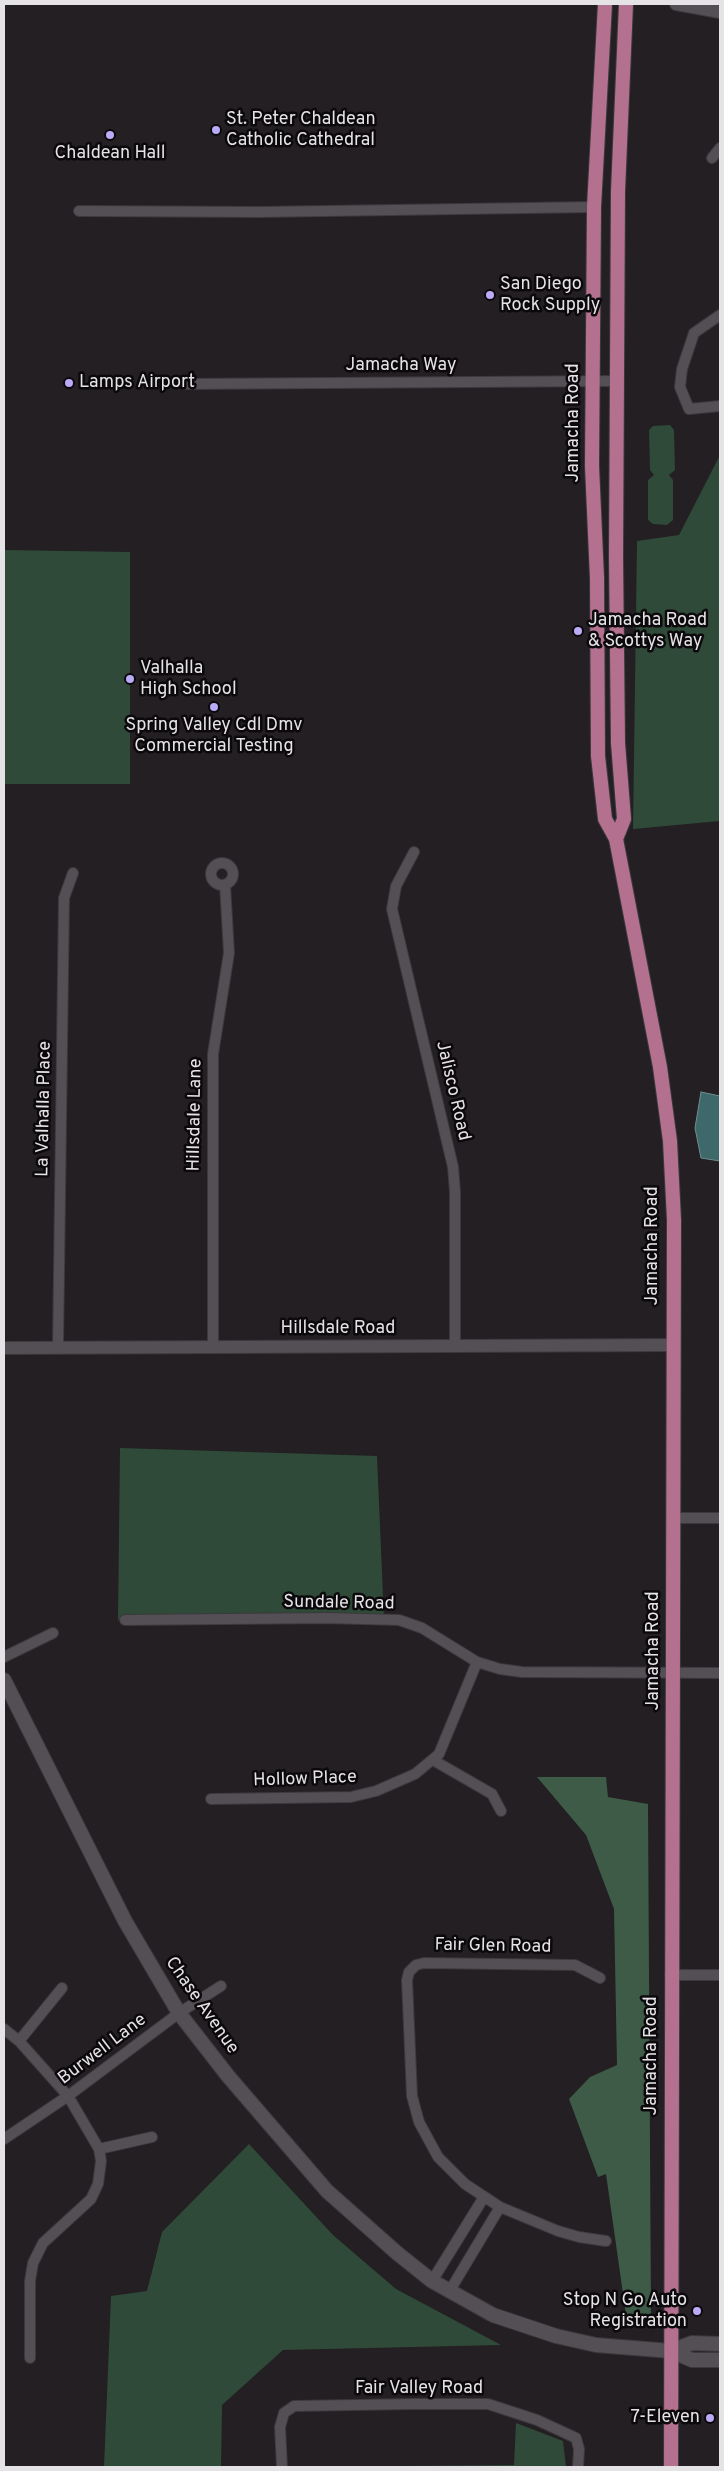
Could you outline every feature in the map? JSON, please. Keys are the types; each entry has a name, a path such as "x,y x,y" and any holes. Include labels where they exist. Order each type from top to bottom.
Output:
{"main road":[{"name":"Jamacha Road","path":"604,4 594,207 592,382 592,466 597,578 598,756 605,819 616,839 660,1067 670,1141 674,1220 674,1672 670,1975 671,2467"},
{"name":"Jamacha Road","path":"616,839 624,819 618,744 616,557 618,191 626,4"},
{"path":"597,578 616,557"},
{"name":"Chase Avenue","path":"4,1680 125,1921 179,2013 228,2076 327,2191 397,2253 432,2281 449,2292 493,2314 556,2336 596,2345 671,2351"},
{"path":"671,2351 692,2343 720,2344"},
{"path":"671,2351 692,2360 720,2360"}],"street":[{"path":"676,4 720,12"},
{"path":"712,158 720,148"},
{"path":"79,211 259,212 594,207"},
{"path":"717,407 689,410 680,387 682,369 694,333 720,315"},
{"name":"Jamacha Way","path":"185,384 617,381"},
{"name":"Jalisco Road","path":"414,852 396,886 392,909 453,1167 455,1346"},
{"name":"La Valhalla Place","path":"58,1347 64,898 73,873"},
{"name":"Hillsdale Lane","path":"212,1347 212,1054 229,954 225,884"},
{"name":"Hillsdale Road","path":"4,1348 673,1345"},
{"path":"673,1518 720,1518"},
{"name":"Sundale Road","path":"125,1620 334,1618 399,1620 422,1628 477,1662 500,1669 522,1672 720,1673"},
{"path":"4,1657 53,1634"},
{"name":"Hollow Place","path":"210,1799 351,1797 376,1791 415,1774 439,1754 477,1662"},
{"path":"433,1760 492,1794 501,1811"},
{"name":"Fair Glen Road","path":"600,1978 575,1965 424,1963 416,1965 409,1972 406,1980 410,2082 419,2122 431,2147 446,2167 465,2184 500,2206 558,2231 578,2237 606,2240"},
{"path":"670,1975 720,1975"},
{"name":"Burwell Lane","path":"4,2139 68,2096 179,2013 221,1986"},
{"path":"19,2041 62,1988"},
{"path":"4,2029 19,2041 68,2096 99,2149 100,2176 91,2199 43,2243 33,2263 30,2281 30,2358"},
{"path":"99,2149 152,2137"},
{"path":"432,2281 484,2197"},
{"path":"449,2292 500,2206"},
{"name":"Fair Valley Road","path":"282,2467 280,2427 284,2412 300,2404 488,2404 537,2420 576,2438 578,2467"}],"green space":[{"path":"670,425 674,430 675,470 669,475 673,480 673,520 667,525 653,524 648,520 648,480 654,475 650,470 649,430 653,426"},
{"path":"720,455 720,821 633,829 637,541 679,535"},
{"path":"4,550 130,552 130,784 4,784"},
{"path":"120,1448 377,1456 384,1620 118,1620"},
{"path":"537,1777 606,1777 608,1797 648,1804 651,2316 626,2315 606,2174 598,2177 569,2099 590,2077 617,2065 614,1909 586,1835"},
{"path":"249,2144 333,2235 396,2289 501,2345 283,2350 222,2405 221,2467 104,2467 111,2296 147,2291 162,2232"},
{"path":"516,2423 563,2441 566,2467 288,2467 514,2465"}],"water":[{"path":"701,1092 720,1096 720,1161 701,1158 695,1128"}],"place":[{"name":"St. Peter Chaldean Catholic Cathedral","path":"216,130"},
{"name":"Chaldean Hall","path":"110,135"},
{"name":"San Diego Rock Supply","path":"490,295"},
{"name":"Lamps Airport","path":"69,383"},
{"name":"Jamacha Road & Scottys Way","path":"578,631"},
{"name":"Valhalla High School","path":"130,679"},
{"name":"Spring Valley Cdl Dmv Commercial Testing","path":"214,707"},
{"name":"Stop N Go Auto Registration","path":"697,2311"},
{"name":"7-Eleven","path":"710,2418"}]}
